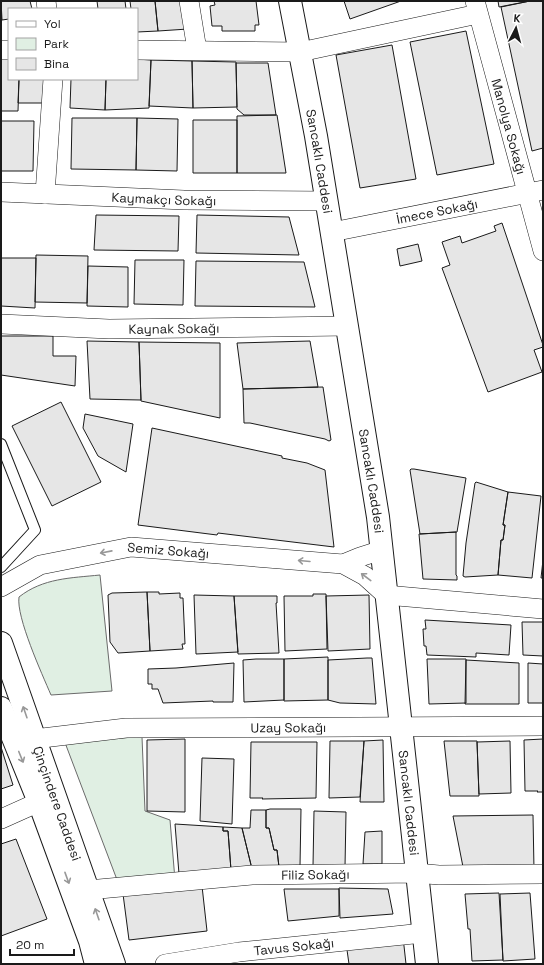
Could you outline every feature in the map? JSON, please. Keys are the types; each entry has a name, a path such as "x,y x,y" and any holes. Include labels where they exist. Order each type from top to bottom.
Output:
{"street":[{"path":"189,1 197,50"},
{"name":"Sancaklı Caddesi","path":"290,1 316,136 378,517 427,964"},
{"path":"138,50 300,52 477,8"},
{"name":"Manolya Sokağı","path":"477,8 535,192 543,251"},
{"path":"45,194 53,80"},
{"name":"Kaymakçı Sokağı","path":"1,192 184,200 327,201"},
{"name":"İmece Sokağı","path":"332,232 535,192"},
{"name":"Kaynak Sokağı","path":"1,324 109,329 347,326"},
{"name":"Semiz Sokağı","path":"1,587 40,565 130,547 343,564 365,576 386,595"},
{"name":"Semiz Sokağı","path":"343,564 360,556 382,550"},
{"path":"386,595 543,609"},
{"name":"Çinçindere Caddesi","path":"1,643 114,964"},
{"name":"Çinçindere Caddesi","path":"1,708 39,802 90,941 96,964"},
{"name":"Uzay Sokağı","path":"34,739 126,728 400,728 543,726"},
{"path":"1,819 39,802"},
{"name":"Filiz Sokağı","path":"88,890 252,875 416,873 439,876 543,874"},
{"name":"Tavus Sokağı","path":"165,964 239,952 423,933"}],"lane":[{"path":"1,444 34,530 1,567"}],"green space":[{"path":"100,575 112,691 51,695 25,631 21,618 19,597 48,582 68,578"},
{"path":"142,737 145,811 170,820 175,880 119,885 64,740"}],"building":[{"path":"1,1 30,1 32,8 8,8 8,19 2,20"},
{"path":"97,1 125,1 126,8 98,8"},
{"path":"130,1 155,1 158,31 138,32 138,8 131,8"},
{"path":"155,1 184,1 188,29 158,31"},
{"path":"214,1 256,1 259,25 255,25 255,31 222,31 222,26 212,26 210,6 215,5"},
{"path":"344,1 401,1 350,19"},
{"path":"498,1 530,1 499,7"},
{"path":"530,1 543,1 543,148 532,151 501,7"},
{"path":"466,31 494,164 437,175 410,42"},
{"path":"392,45 416,179 360,188 336,55"},
{"path":"1,57 8,57 8,80 19,80 18,111 1,111"},
{"path":"138,59 151,60 149,108 105,110 106,80 138,80"},
{"path":"151,60 192,61 193,108 149,106"},
{"path":"192,61 236,62 237,107 193,108"},
{"path":"236,63 268,63 276,115 244,115 237,109"},
{"path":"19,80 44,80 43,103 18,103"},
{"path":"71,80 106,80 105,110 70,108"},
{"path":"277,115 286,173 237,173 237,116"},
{"path":"72,118 137,118 136,170 71,169"},
{"path":"137,118 178,119 177,171 136,170"},
{"path":"193,120 237,120 237,173 193,173"},
{"path":"1,121 34,121 33,171 1,171"},
{"path":"96,215 179,216 178,251 94,250"},
{"path":"197,215 289,217 299,255 196,253"},
{"path":"502,223 543,345 543,347 534,350 542,372 488,392 442,268 450,265 442,242 460,236 462,243 496,231 494,226"},
{"path":"418,244 422,261 400,266 397,249"},
{"path":"36,255 88,256 87,303 35,302"},
{"path":"1,258 36,258 35,308 1,306"},
{"path":"135,260 184,260 183,305 134,304"},
{"path":"196,261 304,262 315,307 195,306"},
{"path":"88,266 128,267 128,307 87,306"},
{"path":"1,336 53,336 53,356 76,356 75,386 1,375"},
{"path":"87,341 139,342 141,400 90,399"},
{"path":"310,341 318,387 243,389 237,343"},
{"path":"139,342 220,343 220,418 141,401"},
{"path":"323,387 331,440 329,441 250,423 244,423 243,389"},
{"path":"61,402 101,482 52,506 12,426"},
{"path":"85,414 133,424 126,472 98,456 83,428"},
{"path":"152,428 282,456 282,458 307,463 325,470 334,547 138,525"},
{"path":"411,469 466,478 457,532 420,534"},
{"path":"476,482 508,492 503,525 505,525 503,540 501,540 498,575 465,577 463,576 466,543"},
{"path":"508,492 541,496 532,578 498,575 501,540 503,540 505,525 503,525"},
{"path":"456,532 457,580 423,579 419,534"},
{"path":"543,560 543,578 541,578"},
{"path":"147,592 150,651 118,653 110,642 108,595 112,593"},
{"path":"147,592 159,592 159,594 180,593 180,598 183,598 185,644 182,644 183,649 150,651"},
{"path":"313,594 326,594 327,649 285,651 284,596 313,596"},
{"path":"194,595 234,596 238,652 196,654"},
{"path":"369,595 370,649 328,651 326,596"},
{"path":"234,596 277,596 276,603 279,653 238,654"},
{"path":"425,620 511,625 509,655 476,653 476,657 427,655 426,646 424,646 423,629 426,629"},
{"path":"522,622 543,622 543,656 523,655"},
{"path":"328,657 328,700 284,701 284,659"},
{"path":"372,658 376,704 340,703 328,700 328,660"},
{"path":"284,659 284,700 244,702 243,660"},
{"path":"427,659 466,659 466,703 429,704"},
{"path":"466,660 519,663 519,704 465,704"},
{"path":"234,663 233,702 213,701 163,703 158,689 152,689 152,684 148,684 148,669"},
{"path":"528,663 543,664 543,703 528,703"},
{"path":"185,739 185,812 147,811 147,740"},
{"path":"543,739 543,792 525,791 524,740"},
{"path":"383,740 384,802 360,802 364,741"},
{"path":"330,741 364,741 360,797 329,798"},
{"path":"444,741 477,741 479,796 450,796"},
{"path":"510,741 511,793 479,794 477,742"},
{"path":"251,742 317,742 316,798 250,798"},
{"path":"1,747 13,785 1,789"},
{"path":"202,758 234,759 232,824 200,821"},
{"path":"301,809 300,866 279,867 277,850 274,850 269,828 266,828 266,810"},
{"path":"251,810 266,810 266,828 269,828 274,850 277,850 279,867 252,869 242,828 250,828"},
{"path":"314,811 346,812 345,867 313,866"},
{"path":"533,815 534,870 464,872 453,816"},
{"path":"175,824 223,827 223,831 228,831 231,870 179,874"},
{"path":"223,827 242,828 252,869 231,870 228,831 223,831"},
{"path":"382,831 382,864 363,864 365,832"},
{"path":"16,839 47,919 1,936 1,844"},
{"path":"202,886 207,931 129,940 123,894"},
{"path":"339,888 388,889 393,914 340,918"},
{"path":"284,889 339,889 339,916 288,921"},
{"path":"499,893 503,960 472,961 470,929 468,929 465,894"},
{"path":"530,893 535,959 503,961 500,894"},
{"path":"403,937 406,964 349,964 346,943"}]}
